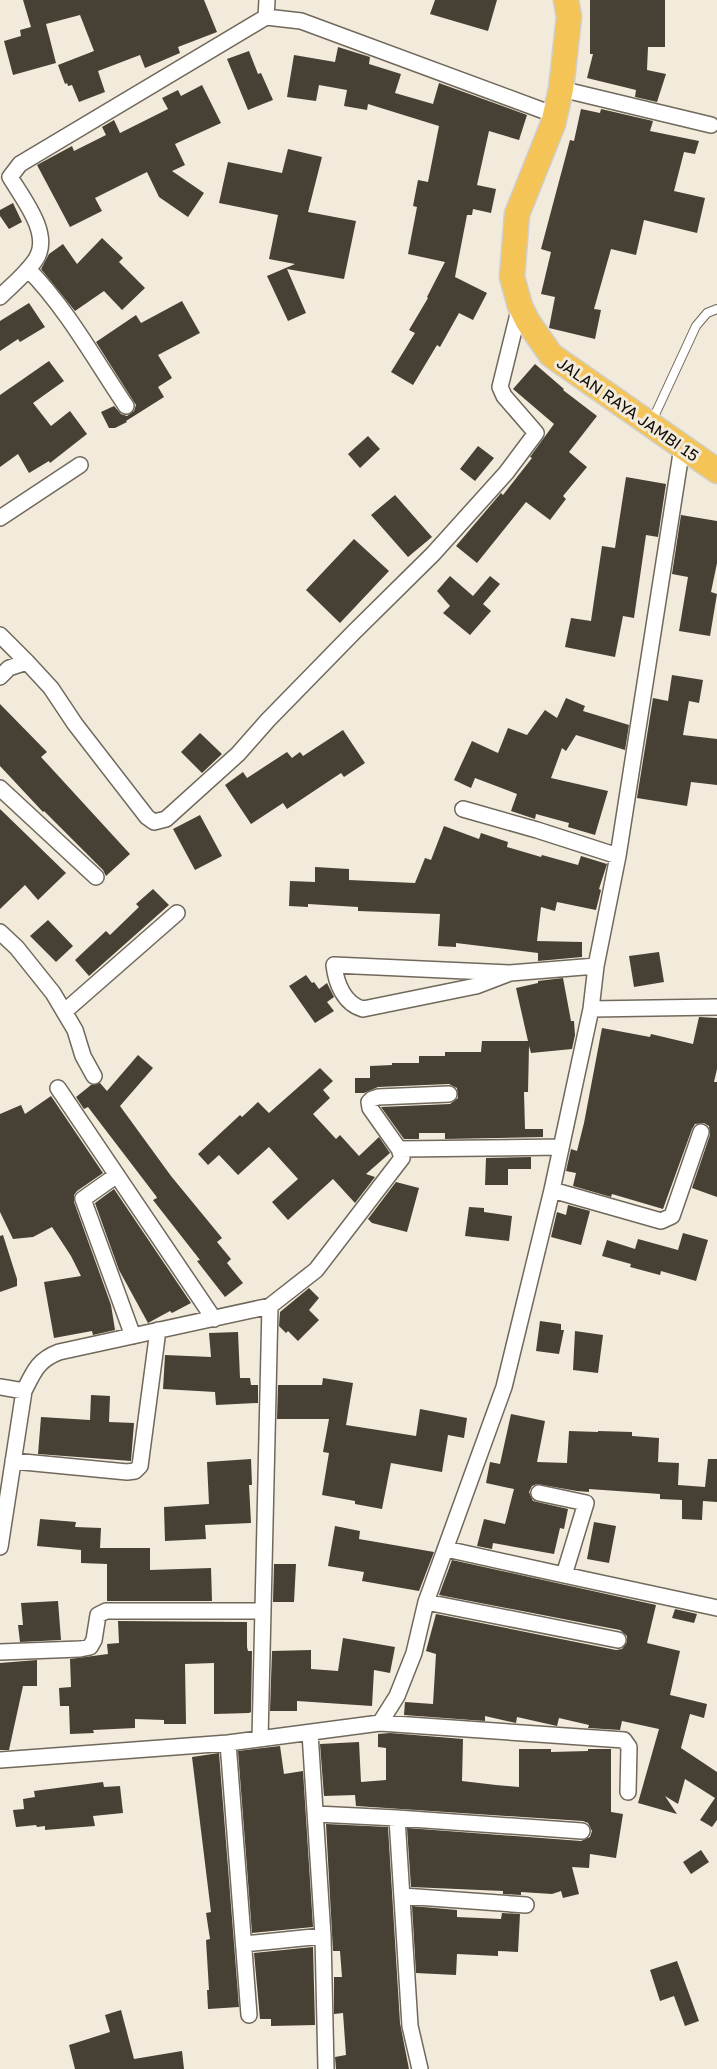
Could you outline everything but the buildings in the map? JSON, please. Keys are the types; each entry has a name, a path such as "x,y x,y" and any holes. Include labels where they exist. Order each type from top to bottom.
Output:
{"highway":[{"name":"JALAN RAYA JAMBI 15","path":"566,0 568,17 561,89 555,115 517,214 512,277 520,306 550,355 717,471"}],"street":[{"path":"266,17 267,0"},
{"path":"0,297 38,257 41,242 40,229 5,174 266,17 301,21 555,115"},
{"path":"561,89 711,125"},
{"path":"28,269 42,284 85,344 126,406"},
{"path":"0,635 51,688 75,724 147,817 154,822 166,819 238,754 338,648 433,554 506,473 536,433 504,396 500,387 520,306"},
{"path":"380,1723 397,1696 414,1653 426,1602 504,1387 552,1190 591,1009 596,966 618,856 682,447"},
{"path":"0,518 80,465"},
{"path":"0,677 9,668 27,662"},
{"path":"0,788 96,877"},
{"path":"463,809 618,856"},
{"path":"65,1011 177,913"},
{"path":"0,932 17,948 65,1011 75,1030 83,1056 94,1076"},
{"path":"510,973 476,986 363,1009 353,1007 341,991 335,976 334,965 510,973 596,966"},
{"path":"591,1009 717,1007"},
{"path":"58,1088 214,1319"},
{"path":"0,1547 24,1391 36,1368 46,1357 59,1352 270,1306 315,1270 402,1158 399,1149 370,1108 369,1102 378,1097 449,1094"},
{"path":"552,1190 661,1221 668,1219 672,1216 701,1132"},
{"path":"399,1149 561,1147"},
{"path":"117,1175 83,1199 133,1336"},
{"path":"260,1739 270,1306"},
{"path":"13,1461 135,1471 140,1466 158,1330"},
{"path":"0,1386 24,1391"},
{"path":"539,1493 586,1503 564,1575"},
{"path":"446,1549 717,1608"},
{"path":"426,1602 618,1640"},
{"path":"0,1652 90,1647 94,1640 98,1615 105,1611 263,1611"},
{"path":"0,1760 228,1743 380,1723 624,1740 629,1747 628,1792"},
{"path":"310,1733 323,1936 326,2069"},
{"path":"228,1743 249,2015"},
{"path":"316,1814 582,1831"},
{"path":"397,1818 410,2026 420,2069"},
{"path":"403,1896 526,1905"},
{"path":"244,1944 323,1936"}],"lane":[{"path":"650,425 696,326 707,313 717,309"}]}
